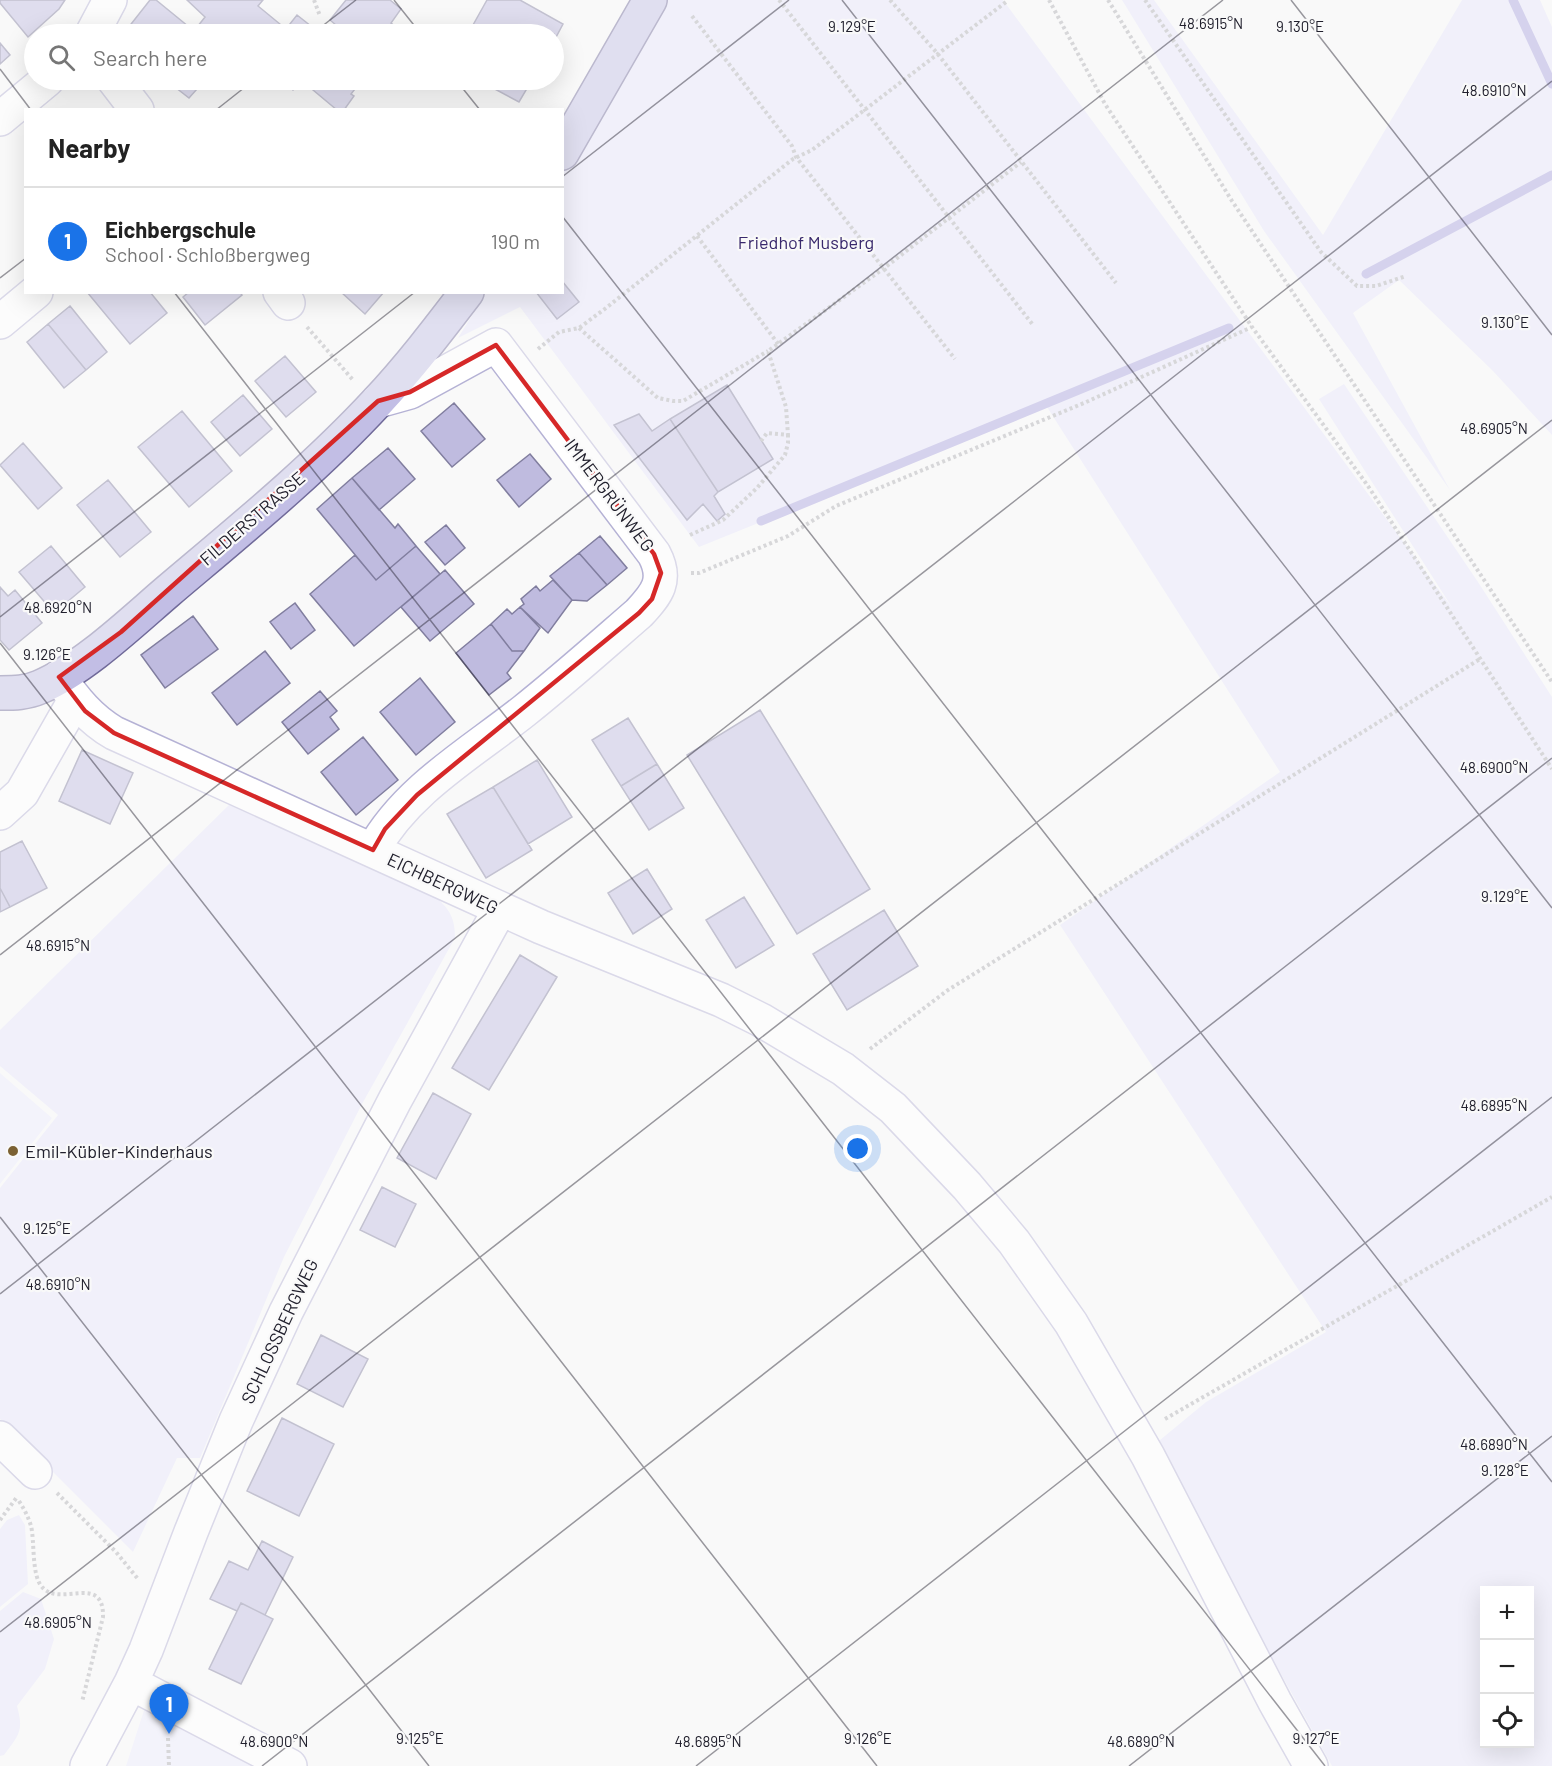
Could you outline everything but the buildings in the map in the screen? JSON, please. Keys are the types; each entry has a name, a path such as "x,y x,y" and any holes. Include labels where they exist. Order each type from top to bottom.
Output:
{"main road":[{"path":"564,150 650,0"},
{"name":"FILDERSTRASSE","path":"0,693 23,693 41,687 67,689 120,632 315,464 378,401 465,294"}],"street":[{"path":"97,24 110,0"},
{"path":"0,119 35,90"},
{"path":"122,90 135,108"},
{"path":"0,322 34,294"},
{"name":"IMMERGRÜNWEG","path":"374,850 385,829 417,795 526,710 639,613 652,599 659,586 661,573 654,554 496,345 410,392 378,401"},
{"path":"0,813 22,793 67,689"},
{"name":"EICHBERGWEG","path":"67,689 101,725 114,733 500,909 587,947 722,1000 843,1069 877,1094 917,1132 1014,1242 1071,1323 1136,1436 1275,1702 1311,1766"},
{"name":"SCHLOSSBERGWEG","path":"87,1766 131,1683 160,1616 236,1421 286,1312 394,1100 500,909"},
{"path":"0,1438 35,1486"},
{"path":"131,1683 290,1766"}],"path":[{"path":"314,0 320,16"},
{"path":"779,0 1033,326"},
{"path":"890,0 937,53 1116,283"},
{"path":"513,368 559,332 579,328 638,284 796,157 812,150 866,110 1006,0"},
{"path":"1048,0 1105,104 1252,327 1368,486 1552,769"},
{"path":"1107,0 1232,201 1552,682"},
{"path":"1145,0 1321,252 1357,286 1376,286 1407,276"},
{"path":"692,16 792,147 796,157 955,359"},
{"path":"579,328 658,398 683,401 779,345 883,269 1021,162"},
{"path":"697,236 779,345"},
{"path":"284,298 346,373 378,401"},
{"path":"661,573 699,573 788,536 836,506 1084,403 1252,327"},
{"path":"690,535 723,520 757,488 785,455 788,443 786,407 768,351"},
{"path":"760,441 767,433 788,435"},
{"path":"843,1069 948,990 1480,659"},
{"path":"1136,1436 1552,1197"},
{"path":"35,1486 116,1552 141,1583"},
{"path":"35,1486 31,1525 37,1581 44,1590 54,1593 90,1593 98,1597 103,1606 103,1617 80,1709"}],"highlighted area":[{"path":"496,345 654,554 661,573 652,599 639,613 417,795 385,829 373,850 114,733 85,711 59,677 121,632 378,401 410,392"}],"shaded area":[{"name":"Emil-Kübler-Kinderhaus","path":"0,1073 52,1118 0,1184"},
{"path":"145,1707 267,1766 126,1766"}],"green space":[{"name":"Friedhof Musberg","path":"667,0 1003,0 1453,609 1319,399 1344,384 1478,582 1552,697 1552,1766 1332,1766 1154,1445 1206,1402 1326,1332 1060,925 1280,772 1047,407 699,547 520,307 458,338 485,294 564,294 564,167"},
{"path":"1122,0 1154,0 1323,235 1462,0 1540,0 1552,27 1552,435 1492,370 1399,280 1353,313 1450,490 1264,231"},
{"path":"231,803 436,897 451,915 455,938 362,1104 284,1257 200,1458 177,1458 133,1552 0,1419 0,1188 58,1115 0,1066 0,1030"},
{"path":"19,1515 25,1525 28,1584 0,1607 0,1529 7,1520"},
{"path":"23,1592 41,1599 54,1639 45,1669 17,1706 20,1727 17,1737 4,1755 0,1756 0,1611"}],"waterway":[{"path":"1513,0 1552,84"},
{"path":"1366,274 1552,175"},
{"path":"761,521 1229,328"}],"place":[{"name":"Emil-Kübler-Kinderhaus","path":"13,1151"},
{"name":"Eichbergschule","path":"169,1734"}]}
